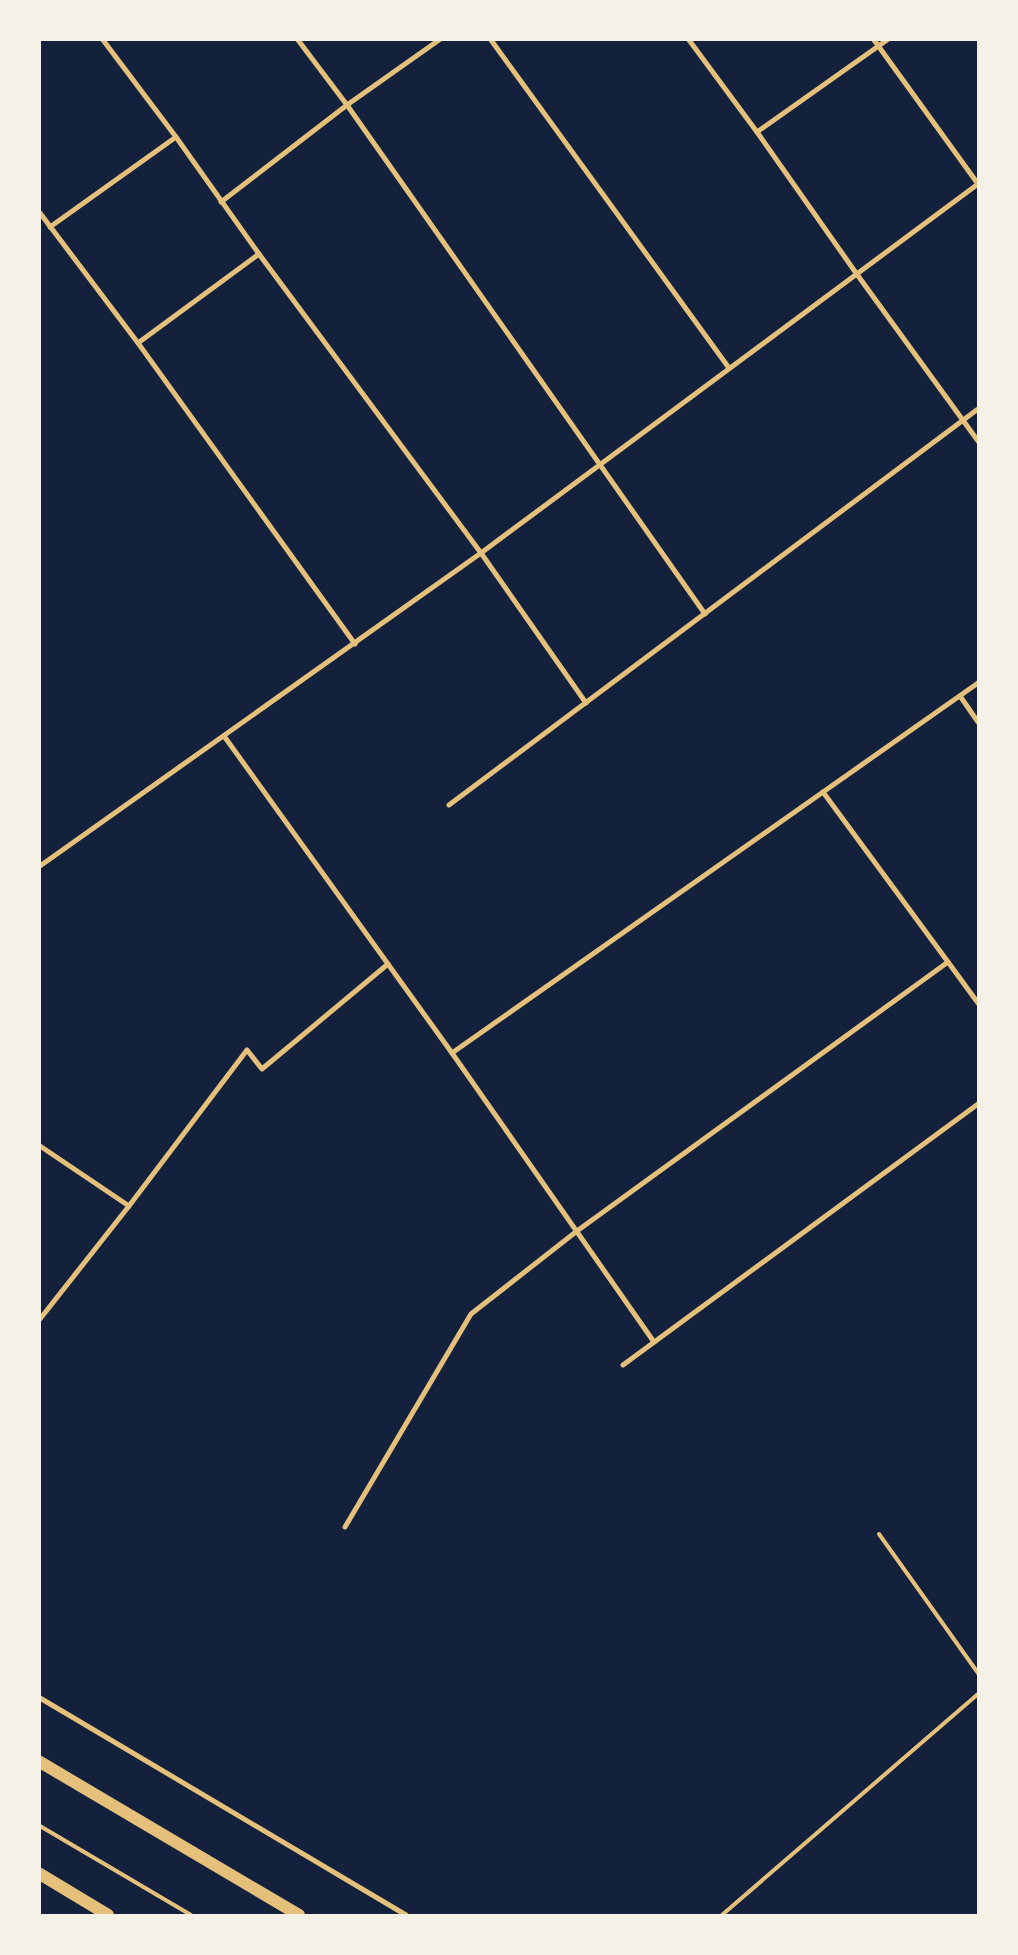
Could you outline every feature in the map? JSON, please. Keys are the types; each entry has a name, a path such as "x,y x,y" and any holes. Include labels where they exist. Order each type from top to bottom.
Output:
{"main road":[{"path":"40,1762 299,1915"},
{"path":"40,1874 108,1915"}],"street":[{"path":"103,40 481,553 586,703"},
{"path":"298,40 347,105 705,614"},
{"path":"221,202 347,105 439,40"},
{"path":"491,40 729,368"},
{"path":"689,40 978,441"},
{"path":"40,866 481,553 978,184 874,40"},
{"path":"757,132 888,40"},
{"path":"50,227 176,138"},
{"path":"40,213 138,343 355,644"},
{"path":"138,343 259,254"},
{"path":"449,805 978,410"},
{"path":"452,1053 978,683"},
{"path":"960,696 978,722"},
{"path":"224,736 452,1053 654,1342"},
{"path":"822,792 978,1003"},
{"path":"345,1526 471,1314 576,1231 948,962"},
{"path":"40,1318 128,1206 246,1050 262,1069 388,964"},
{"path":"624,1365 978,1104"},
{"path":"40,1146 128,1206"},
{"path":"40,1698 406,1915"}],"lane":[{"path":"879,1534 978,1673"},
{"path":"722,1915 724,1911 978,1694"},
{"path":"40,1826 191,1915"}]}
